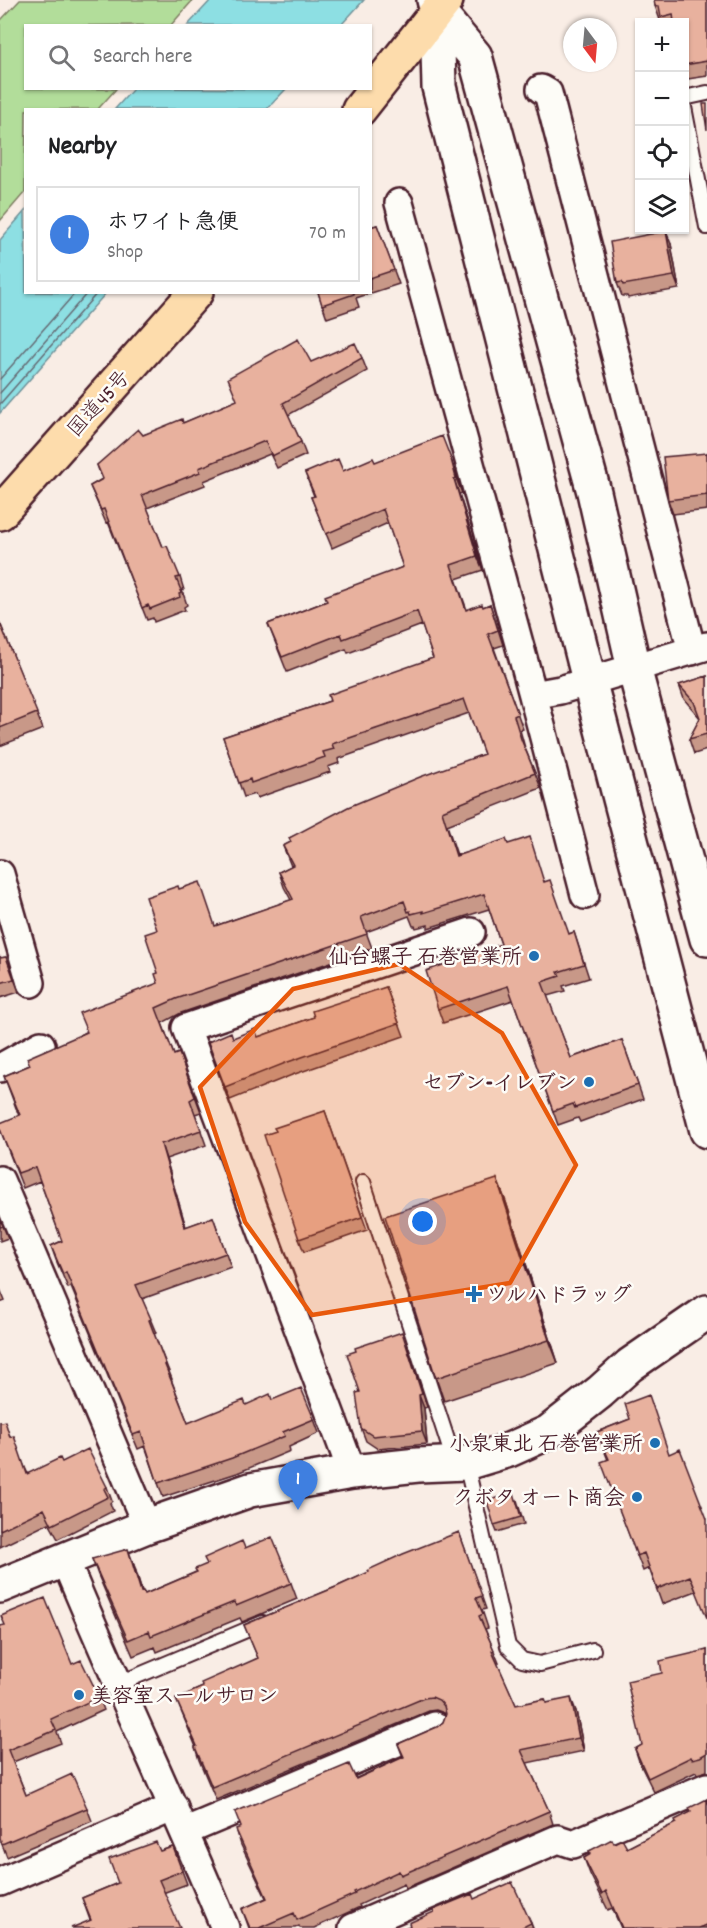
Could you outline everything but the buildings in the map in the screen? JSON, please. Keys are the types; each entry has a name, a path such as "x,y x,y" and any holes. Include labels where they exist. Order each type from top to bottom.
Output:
{"highway":[{"path":"361,108 439,4"},
{"name":"国道45号","path":"0,513 194,294"}],"street":[{"path":"439,4 475,56 594,492 634,668 707,939"},
{"path":"439,4 439,87 589,680 707,1131"},
{"path":"533,695 560,690 699,648 548,93 541,88"},
{"path":"399,203 585,895"},
{"path":"0,874 31,983"},
{"path":"352,1472 186,1028 471,932"},
{"path":"0,1068 41,1045"},
{"path":"0,1180 147,1526"},
{"path":"0,1586 147,1526 250,1490 352,1472 461,1463 509,1450 549,1432 630,1365 707,1311"},
{"path":"65,1560 118,1684 186,1831 225,1928"},
{"path":"186,1831 435,1726"},
{"path":"353,1928 558,1839 573,1844 707,1787"},
{"path":"0,1882 174,1807"}],"lane":[{"path":"689,97 707,93"},
{"path":"689,124 701,164 707,227"},
{"path":"363,1182 461,1463 508,1646 522,1660 540,1664 593,1650"},
{"path":"118,1684 272,1620"}],"highlighted area":[{"path":"399,964 502,1033 576,1165 510,1283 312,1315 245,1222 200,1087 293,989"}],"green space":[{"path":"20,0 193,0 172,24 24,24 24,90 115,90 99,108 24,108 24,193 0,221 0,21"}],"water":[{"path":"211,0 364,0 342,24 189,24"},
{"path":"132,90 285,90 268,108 116,108"},
{"path":"24,212 24,294 105,294 0,413 0,240"}],"place":[{"name":"仙台螺子 石巻営業所","path":"534,956"},
{"name":"セブン-イレブン","path":"589,1082"},
{"name":"ツルハドラッグ","path":"474,1294"},
{"name":"小泉東北 石巻営業所","path":"655,1443"},
{"name":"クボタ オート商会","path":"637,1497"},
{"name":"ホワイト急便","path":"298,1510"},
{"name":"美容室スールサロン","path":"79,1695"}]}
